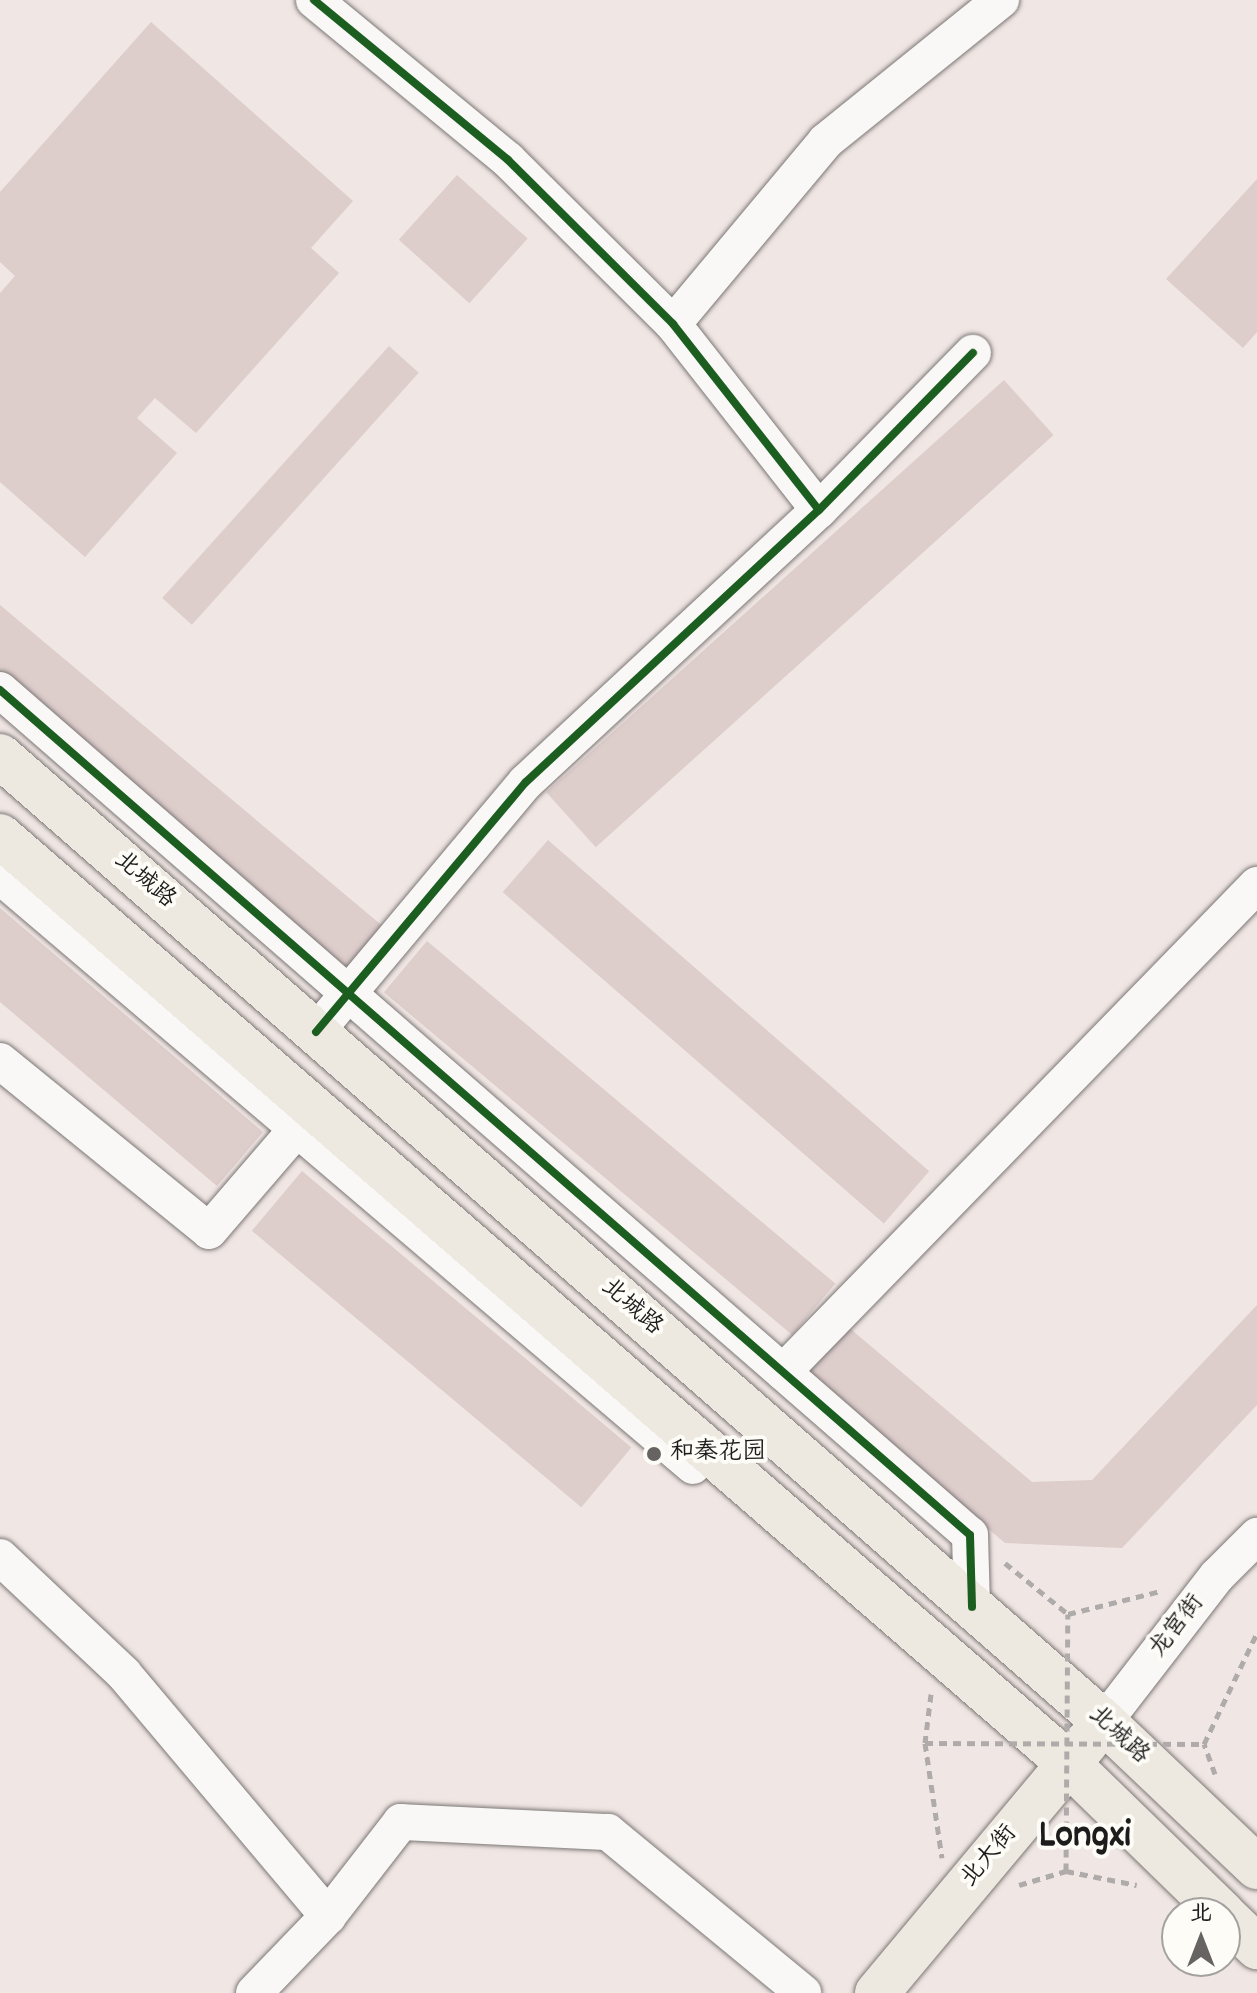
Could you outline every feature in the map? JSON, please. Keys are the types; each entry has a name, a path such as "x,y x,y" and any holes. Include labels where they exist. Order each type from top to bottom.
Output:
{"main road":[{"name":"北城路","path":"0,756 1104,1722 1257,1867"},
{"path":"0,836 936,1648 1068,1753 1208,1897"},
{"name":"北大街","path":"877,1993 949,1907 1068,1753 1104,1722"},
{"path":"1241,1931 1257,1947"}],"street":[{"path":"314,0 508,160 673,324 819,510"},
{"path":"673,324 826,141 1001,0"},
{"path":"316,1032 526,782 819,510 973,353"},
{"path":"0,690 970,1535 972,1607"},
{"path":"0,876 891,1633 936,1648"},
{"path":"783,1372 1257,885"},
{"path":"0,1061 209,1231 296,1130"},
{"name":"龙宫街","path":"1104,1722 1217,1576 1257,1536"},
{"path":"0,1557 124,1674 328,1916"},
{"path":"1217,1576 1257,1574"},
{"path":"254,1993 328,1916 401,1822 608,1832 803,1993"}],"path":[{"path":"970,1535 1068,1614"},
{"path":"1068,1614 1217,1576"},
{"path":"1066,1871 1068,1614"},
{"path":"949,1907 925,1743 1068,1753 1204,1744 1257,1633"}],"building":[{"path":"151,22 353,201 311,248 339,273 196,433 155,398 137,418 177,453 85,557 0,482 0,293 15,276 0,262 0,192"},
{"path":"457,175 528,239 469,303 399,240"},
{"path":"1257,179 1257,332 1243,348 1166,279"},
{"path":"389,346 419,373 192,625 162,598"},
{"path":"1004,380 1054,435 596,847 546,792"},
{"path":"0,605 393,935 348,988 0,696"},
{"path":"548,840 929,1171 884,1223 503,892"},
{"path":"0,908 263,1132 217,1186 0,1002"},
{"path":"427,941 835,1284 792,1335 384,992"},
{"path":"302,1171 631,1447 581,1507 252,1231"},
{"path":"1257,1305 1257,1405 1122,1548 1005,1543 805,1374 847,1326 1032,1482 1092,1480"}],"cycle path":[{"path":"314,0 508,160 673,324 819,510"},
{"path":"316,1032 526,782 819,510 973,353"},
{"path":"0,690 970,1535 972,1607"}],"place":[{"name":"和秦花园","path":"654,1454"}],"district":[{"name":"Longxi","path":"1085,1838"}]}
